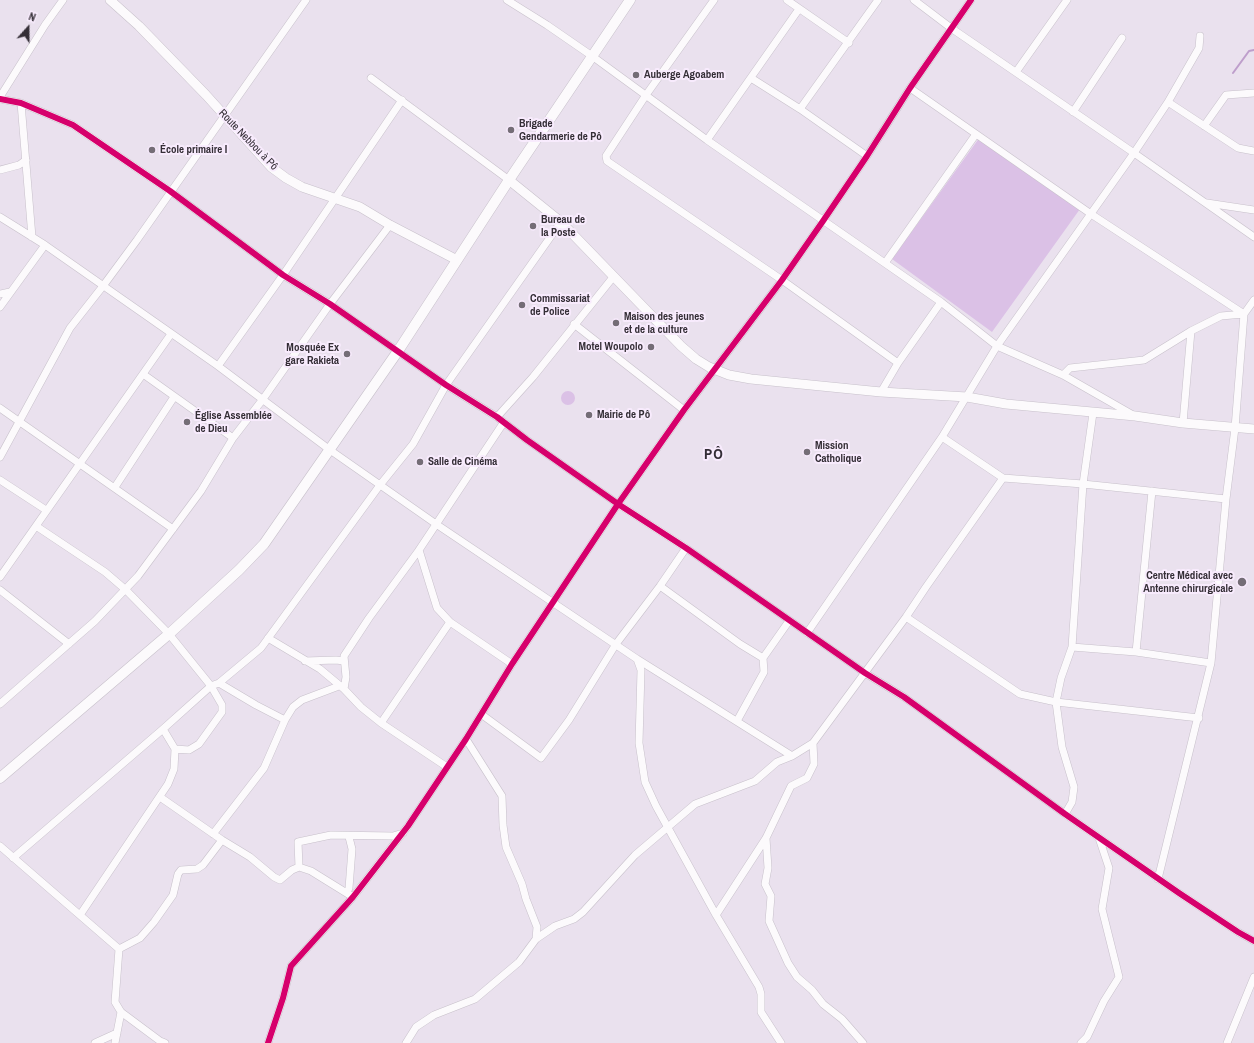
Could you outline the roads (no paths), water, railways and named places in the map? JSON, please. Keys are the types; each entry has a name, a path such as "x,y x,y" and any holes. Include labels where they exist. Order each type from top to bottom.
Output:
{"highway":[{"path":"0,778 169,634 239,570 264,544 398,352 509,180 630,0"}],"main road":[{"name":"Route Nebbou à Pô","path":"110,0 206,95 271,167 302,187 360,207 390,225 457,260"},
{"path":"509,180 561,222 681,346 696,359 709,367 729,375 751,379 881,392 967,397 1006,404 1254,429"}],"street":[{"path":"63,0 0,98 21,103 73,125 170,191 283,275 330,304 398,352 497,417 618,504 686,548 789,621 910,702 1158,879 1254,941"},
{"path":"0,456 20,422 70,328 104,286 306,0"},
{"path":"507,0 592,56 707,140 941,302 997,346 1063,375 1135,416"},
{"path":"714,0 646,95 606,156 607,161 782,280 898,363"},
{"path":"787,0 849,43"},
{"path":"800,109 849,43 878,0"},
{"path":"914,0 951,28 1254,237"},
{"path":"268,1043 283,998 291,966 403,833 466,739 512,664 618,504 684,410 782,280 824,221 910,88 971,0"},
{"path":"1016,72 1067,0"},
{"path":"707,140 799,9"},
{"path":"807,633 942,437 997,346 1134,154 1168,102 1199,48 1200,36"},
{"path":"1073,112 1122,38"},
{"path":"371,78 509,180"},
{"path":"751,78 800,109 867,156"},
{"path":"910,88 1091,214 1244,314"},
{"path":"1204,126 1226,95 1254,92"},
{"path":"218,366 336,199 402,100"},
{"path":"1168,102 1238,148 1254,151"},
{"path":"21,103 32,237"},
{"path":"885,264 976,134"},
{"path":"0,170 19,165 26,160"},
{"path":"1205,203 1254,210"},
{"path":"0,217 45,245 218,366 263,398 330,450 436,524 637,659 792,756"},
{"path":"13,858 164,729 211,686 219,683 261,648 380,485 413,444 446,384 561,222"},
{"path":"0,704 69,644 126,590 138,576 201,491 233,438 330,304 390,225"},
{"path":"0,307 45,245"},
{"path":"497,417 533,377 614,276"},
{"path":"0,294 10,292"},
{"path":"1158,879 1199,718 1211,663 1226,499 1235,428 1244,314 1254,300"},
{"path":"881,392 898,363 941,302"},
{"path":"1063,375 1070,368 1144,360 1191,331 1221,316 1244,314"},
{"path":"574,324 684,410"},
{"path":"1183,422 1191,331"},
{"path":"0,577 171,334"},
{"path":"143,374 233,438"},
{"path":"115,488 174,396"},
{"path":"0,408 173,529"},
{"path":"1065,814 1072,802 1074,786 1062,747 1056,702 1061,678 1072,647 1083,484 1093,413"},
{"path":"214,834 264,768 285,720 293,707 302,700 341,688 346,677 344,656 419,550 504,422"},
{"path":"942,437 1003,478 1083,484 1226,499"},
{"path":"406,1043 416,1027 434,1015 475,998 519,962 536,939 555,926 574,919 583,912 635,855 695,804 755,781 777,762 792,756 813,743 906,617 1003,478"},
{"path":"0,480 46,510"},
{"path":"1136,652 1152,491"},
{"path":"36,526 105,572 126,590 169,634 211,686 222,705 222,712 199,744 189,750 175,749"},
{"path":"481,714 541,758 569,720 616,644 660,586 686,548"},
{"path":"419,550 436,608 450,622 512,664"},
{"path":"660,586 740,644 763,658"},
{"path":"0,590 69,644"},
{"path":"906,617 1020,694 1056,702 1199,718"},
{"path":"737,721 764,672 763,658 789,621"},
{"path":"380,723 450,622"},
{"path":"268,638 320,669 380,723 447,767"},
{"path":"1072,647 1136,652 1211,663"},
{"path":"637,659 641,670 639,743 645,782 656,806 716,915 759,987 761,994 761,1012 781,1043"},
{"path":"305,661 344,661"},
{"path":"219,683 285,720"},
{"path":"80,915 168,784 174,769 175,749 164,729"},
{"path":"466,739 502,796 503,825 506,847 522,884 537,927 536,939"},
{"path":"716,915 766,838 791,786 806,778 814,764 813,743"},
{"path":"160,797 222,840 250,857 274,877 280,880 292,870 299,867 311,871 350,895"},
{"path":"299,867 298,842 331,835 393,836 403,833"},
{"path":"349,836 352,849 349,888 350,895"},
{"path":"766,838 768,868 765,884 771,896 769,921 785,956 797,977 812,990 823,1004 842,1019 863,1043"},
{"path":"1081,1043 1087,1037 1104,1001 1119,977 1102,909 1109,868 1099,838"},
{"path":"119,949 140,938 154,922 173,895 178,874 181,870 197,869 203,865 222,840"},
{"path":"0,846 119,949"},
{"path":"119,949 115,1002 121,1012 160,1041 165,1043"},
{"path":"1227,1043 1254,978"},
{"path":"115,1043 121,1012"},
{"path":"95,1043 117,1033"}],"waterway":[{"path":"1233,73 1249,51 1254,50"}],"place":[{"name":"Auberge Agoabem","path":"636,75"},
{"name":"Brigade Gendarmerie de Pô","path":"511,130"},
{"name":"École primaire I","path":"152,150"},
{"name":"Bureau de la Poste","path":"533,226"},
{"name":"Commissariat de Police","path":"522,305"},
{"name":"Maison des jeunes et de la culture","path":"616,323"},
{"name":"Motel Woupolo","path":"651,347"},
{"name":"Mosquée Ex gare Rakieta","path":"347,354"},
{"name":"Mairie de Pô","path":"589,415"},
{"name":"Église Assemblée de Dieu","path":"187,422"},
{"name":"Mission Catholique","path":"807,452"},
{"name":"Salle de Cinéma","path":"420,462"},
{"name":"Centre Médical avec Antenne chirurgicale","path":"1242,582"}],"district":[{"name":"PÔ","path":"714,455"}]}
